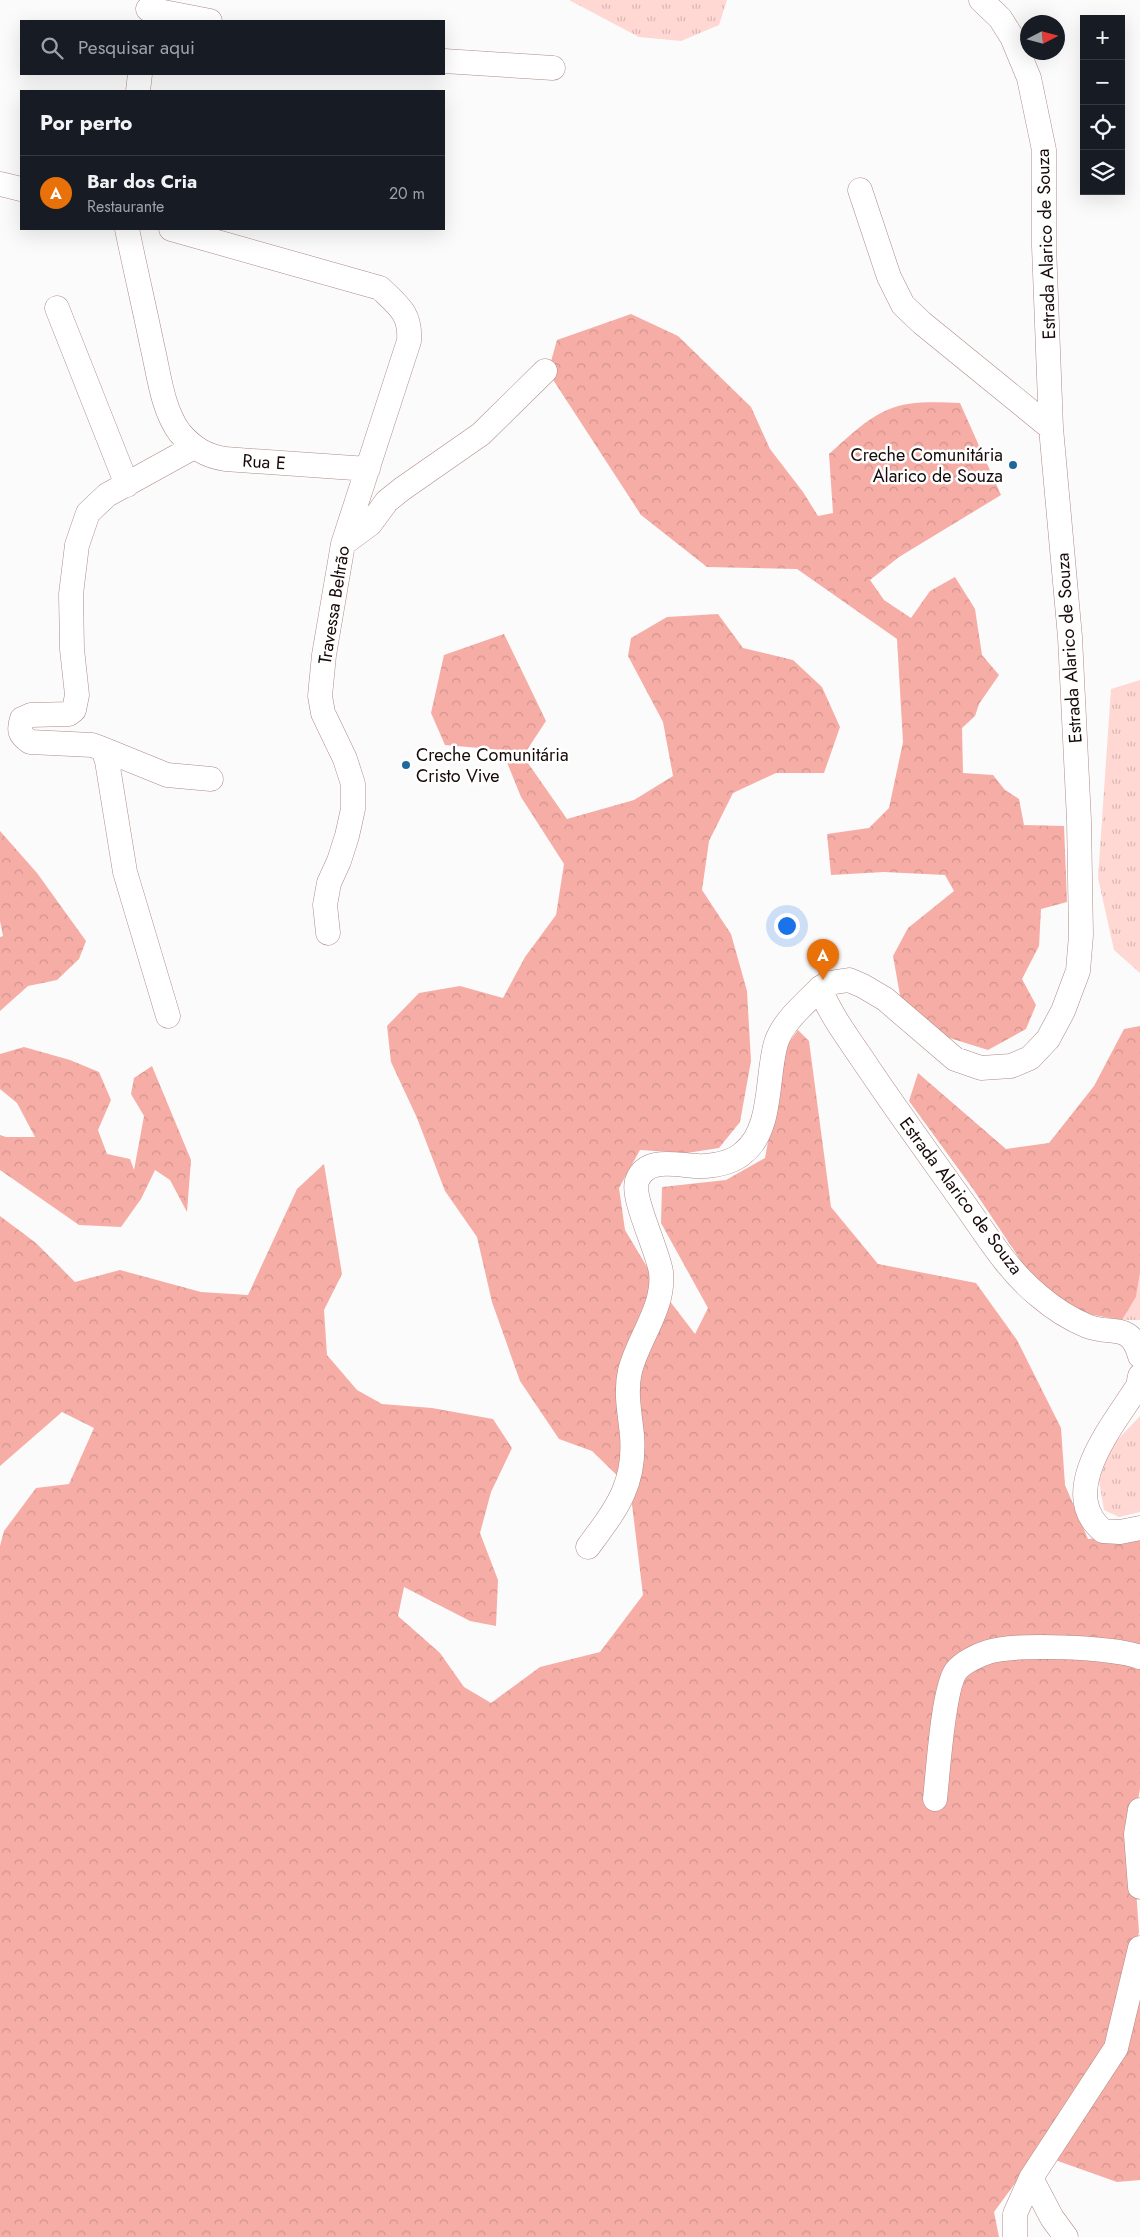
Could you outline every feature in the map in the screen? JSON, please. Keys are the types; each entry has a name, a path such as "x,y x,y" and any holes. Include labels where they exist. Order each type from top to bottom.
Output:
{"street":[{"name":"Estrada Alarico de Souza","path":"588,1547 618,1507 628,1480 633,1459 627,1394 630,1371 659,1301 661,1271 651,1235 636,1194 636,1182 646,1169 656,1165 674,1163 703,1166 726,1163 743,1154 755,1142 762,1124 776,1043 788,1022 820,988 829,982 849,980 863,986 885,999 955,1059 981,1068 1011,1066 1030,1058 1048,1039 1063,1011 1078,971 1081,903 1070,637 1051,428 1044,246 1044,150 1029,78 1012,37 1000,18 981,0"},
{"path":"148,10 204,20"},
{"path":"445,61 553,68"},
{"path":"138,90 140,75"},
{"path":"0,184 20,189"},
{"path":"860,190 889,277 903,305 922,323 1051,428"},
{"name":"Rua E","path":"127,230 163,393 174,422 194,447 204,454 225,459 368,469"},
{"name":"Travessa Beltrão","path":"175,230 380,288 401,308 408,320 409,341 343,544 324,655 320,696 323,713 345,759 353,784 353,809 339,861 329,883 326,905 328,933"},
{"path":"57,308 127,485"},
{"path":"343,544 370,524 387,501 402,488 481,434 545,371"},
{"path":"194,447 107,495 88,513 77,545 71,594 72,649 77,695 74,710 69,714 32,715 22,719 19,730 22,737 30,742 92,745 167,775 211,779"},
{"path":"103,749 107,761 126,872 168,1016"},
{"name":"Estrada Alarico de Souza","path":"820,988 831,1012 895,1107 987,1237 1018,1276 1038,1296 1070,1318 1089,1327 1120,1330 1128,1334 1136,1344 1140,1356"},
{"path":"1140,1376 1138,1386 1097,1453 1087,1474 1084,1496 1088,1514 1103,1531 1120,1532 1140,1528"},
{"path":"935,1799 948,1691 956,1671 971,1660 989,1652 1010,1648 1092,1648 1131,1653 1140,1657"},
{"path":"1140,1810 1136,1834 1140,1888"},
{"path":"1015,2237 1015,2214 1031,2178 1116,2048 1140,1948"},
{"path":"1031,2178 1052,2218 1066,2237"}],"green space":[{"path":"569,0 727,0 719,25 681,41 639,37"},
{"path":"631,314 678,336 751,407 770,449 803,492 818,516 833,513 829,454 856,430 879,414 895,407 923,402 960,403 1001,495 899,557 870,580 884,600 911,618 930,591 955,577 975,609 982,655 999,675 979,704 975,716 962,728 963,773 993,775 1005,790 1019,799 1024,825 1064,826 1067,902 1041,909 1039,946 1022,979 1036,1005 1026,1029 988,1050 940,1035 901,1001 893,956 908,928 954,891 945,875 884,872 831,875 827,834 869,828 889,808 903,742 897,639 797,569 707,567 641,515 548,372 557,340"},
{"path":"718,614 743,648 793,660 822,687 840,727 824,773 776,773 733,793 709,841 702,890 731,934 747,991 751,1061 740,1122 719,1148 687,1153 640,1150 619,1188 625,1230 659,1287 695,1334 708,1308 661,1223 662,1187 726,1180 765,1158 785,1048 798,1030 809,1041 831,1207 878,1264 976,1283 1017,1340 1061,1428 1065,1485 1088,1539 1140,1534 1140,1789 1132,1831 1139,1932 1114,2048 994,2212 999,2237 0,2237 0,1546 4,1531 36,1488 69,1484 94,1428 62,1412 0,1466 0,1216 36,1243 75,1282 120,1270 201,1292 248,1295 297,1189 324,1164 342,1274 324,1310 327,1355 357,1390 382,1404 432,1408 493,1419 512,1448 491,1492 480,1533 498,1580 496,1626 470,1621 404,1587 398,1616 440,1653 464,1687 491,1703 540,1667 600,1652 643,1595 630,1488 592,1451 559,1439 520,1381 492,1302 477,1237 445,1191 417,1118 391,1062 387,1026 419,993 460,986 503,998 525,957 556,915 564,864 521,797 502,750 445,745 431,713 444,655 504,634 546,721 523,756 567,819 634,800 673,776 663,722 628,656 631,638 667,617"},
{"path":"1140,680 1140,973 1114,950 1098,878 1111,689"},
{"path":"0,831 37,873 86,941 79,959 57,980 28,986 0,1011 0,937 3,936 0,921"},
{"path":"1140,1026 1140,1273 1136,1297 1122,1320 1076,1312 1038,1286 973,1189 909,1101 918,1073 1006,1149 1049,1143 1094,1086 1124,1029"},
{"path":"24,1047 70,1060 99,1072 111,1100 98,1130 107,1154 130,1159 134,1170 144,1116 131,1094 134,1078 152,1066 191,1160 187,1212 170,1180 155,1170 141,1199 121,1227 79,1225 0,1170 0,1135 6,1137 35,1137 17,1103 0,1089 0,1054"},
{"path":"1140,1273 1140,1320 1122,1320 1136,1297"},
{"path":"1140,1416 1140,1512 1119,1517 1104,1510 1098,1475 1108,1450"},
{"path":"1140,1966 1140,2180 1117,2182 1055,2160"}],"place":[{"name":"Creche Comunitária Alarico de Souza","path":"1013,465"},
{"name":"Creche Comunitária Cristo Vive","path":"406,765"},
{"name":"Bar dos Cria","path":"823,980"}]}
